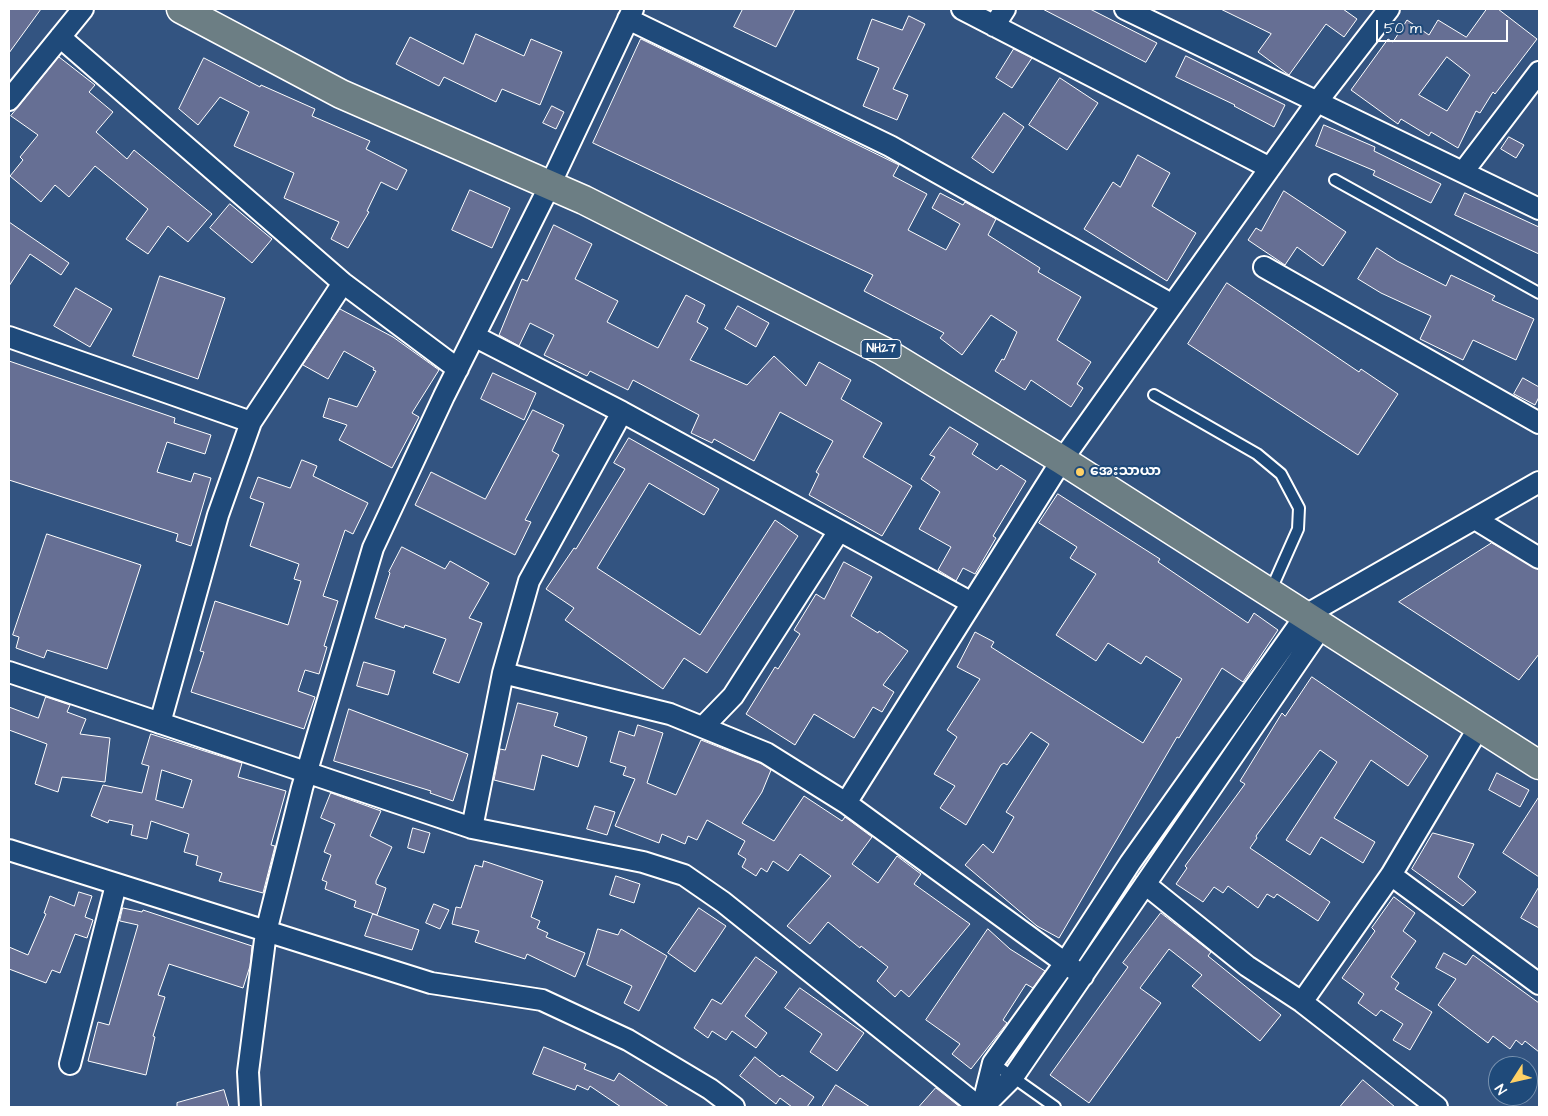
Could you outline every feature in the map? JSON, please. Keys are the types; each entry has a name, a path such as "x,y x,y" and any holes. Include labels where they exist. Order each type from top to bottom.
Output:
{"highway":[{"name":"NH27","path":"181,9 341,94 584,200 883,350 1062,460 1539,765"}],"street":[{"path":"9,100 83,9"},
{"path":"962,9 1270,168"},
{"path":"994,26 1005,9"},
{"path":"1124,9 1539,209"},
{"path":"846,803 1062,460 1317,102 1389,9"},
{"path":"250,1107 248,1072 266,932 307,772 373,548 631,14 890,146 1172,304"},
{"path":"60,37 343,283 458,369"},
{"path":"1463,172 1539,72"},
{"path":"1264,267 1539,424"},
{"path":"160,722 218,515 252,422 343,283"},
{"path":"474,336 622,412 972,603"},
{"path":"9,337 252,422"},
{"path":"472,828 503,673 528,582 622,412"},
{"path":"981,1107 993,1063 1065,963 1130,863 1314,621 1475,519 1539,482"},
{"path":"1475,519 1539,558"},
{"path":"703,727 733,696 839,530"},
{"path":"981,1107 1013,1077 1084,976 1314,621"},
{"path":"9,672 472,828 643,862 684,875 723,902 981,1107"},
{"path":"503,673 670,714 766,753 846,803 1084,976"},
{"path":"1302,1002 1391,875 1479,727"},
{"path":"9,850 431,983 542,1000 628,1040 710,1089 734,1107"},
{"path":"1391,875 1539,984"},
{"path":"70,1064 116,884"},
{"path":"1145,884 1248,966 1302,1002 1437,1107"}],"lane":[{"path":"1335,180 1539,293"},
{"path":"1154,395 1257,454 1281,474 1299,508 1298,529 1270,592"},
{"path":"993,1063 1055,1107"}],"building":[{"path":"9,9 41,9 9,53"},
{"path":"743,9 795,9 776,47 734,27"},
{"path":"1043,9 1090,9 1157,43 1146,62"},
{"path":"1221,9 1343,9 1357,19 1344,37 1326,24 1289,75 1258,52 1271,34"},
{"path":"1487,9 1498,9 1537,39 1495,94 1493,92 1480,113 1476,111 1458,148 1431,132 1429,136 1401,119 1398,124 1351,90 1388,39 1393,42 1407,20 1429,35 1438,20 1466,37","holes":["1447,57 1470,75 1447,111 1419,95"]},
{"path":"909,16 925,24 893,89 908,95 897,120 863,106 879,68 857,59 872,19 902,30"},
{"path":"476,34 524,56 531,39 562,52 540,105 502,89 496,102 444,77 439,86 396,64 410,37 463,64"},
{"path":"641,39 899,165 893,176 927,194 908,230 946,250 960,224 932,208 940,193 963,205 965,202 996,219 988,235 1040,268 1038,272 1081,297 1057,340 1091,362 1077,384 1083,388 1071,407 1031,380 1025,390 995,371 1002,359 1004,360 1017,332 991,315 962,355 940,338 944,333 864,291 873,275 593,143"},
{"path":"1014,49 1032,58 1012,88 996,78"},
{"path":"1186,56 1285,105 1274,127 1235,105 1176,77"},
{"path":"59,57 95,85 89,92 113,112 96,132 127,159 134,150 212,214 188,242 168,226 148,254 126,239 148,209 95,166 69,197 55,185 41,202 10,176 23,160 20,157 38,135 11,116"},
{"path":"204,58 260,87 261,85 315,109 312,116 370,141 366,149 407,170 397,190 381,182 367,211 369,212 348,248 331,239 339,222 284,198 294,173 234,146 249,112 220,97 198,125 179,109"},
{"path":"1060,78 1098,103 1067,150 1029,125"},
{"path":"552,106 564,112 556,129 543,123"},
{"path":"1004,113 1024,127 993,173 972,158"},
{"path":"1324,125 1375,147 1374,151 1441,184 1431,203 1373,175 1375,171 1316,146"},
{"path":"1509,137 1524,145 1516,158 1501,149"},
{"path":"1138,155 1170,173 1152,206 1196,233 1167,281 1084,229 1113,182 1120,187"},
{"path":"470,190 510,208 492,248 452,230"},
{"path":"1284,191 1346,232 1323,266 1297,247 1285,265 1248,240 1256,228 1261,231"},
{"path":"1465,193 1539,227 1539,254 1455,215"},
{"path":"230,204 272,239 252,263 210,228"},
{"path":"9,222 69,263 61,275 30,254 9,286"},
{"path":"554,225 592,244 575,279 618,301 607,322 658,348 686,295 705,305 697,322 708,328 690,360 747,385 774,356 806,386 819,362 851,380 841,399 882,423 863,457 912,486 882,536 809,495 819,474 816,472 833,441 780,412 754,461 714,439 712,443 691,433 699,415 633,380 628,390 590,371 587,376 544,355 554,335 530,323 519,346 499,335 522,279 527,281"},
{"path":"1377,248 1397,261 1446,286 1451,275 1495,296 1492,300 1534,319 1516,360 1473,340 1463,360 1420,339 1431,316 1381,293 1358,279"},
{"path":"160,276 225,298 198,379 133,356"},
{"path":"1227,283 1359,372 1361,369 1398,394 1358,455 1188,344"},
{"path":"76,288 112,309 90,347 54,326"},
{"path":"738,306 769,323 756,347 725,329"},
{"path":"340,309 393,337 439,370 412,413 419,417 392,468 339,440 347,425 323,417 329,398 357,407 376,371 373,370 374,368 344,351 328,379 303,365"},
{"path":"9,361 175,418 174,423 211,435 205,454 167,442 157,472 191,482 194,473 211,478 191,546 176,541 178,534 9,480"},
{"path":"493,373 536,393 524,420 481,399"},
{"path":"1523,378 1539,387 1539,397 1535,405 1514,394"},
{"path":"533,410 564,425 552,451 559,455 525,520 531,522 515,555 415,505 431,472 485,499"},
{"path":"950,427 978,444 972,454 997,470 1001,465 1026,481 993,536 996,538 975,574 963,568 956,581 938,570 951,547 919,529 940,492 921,479 935,457 930,455"},
{"path":"629,438 719,489 704,515 649,483 597,568 700,635 775,520 798,536 707,673 684,658 663,689 565,620 574,608 546,589 574,548 576,549 625,469 614,463"},
{"path":"302,460 317,466 313,476 368,503 353,534 345,530 323,596 338,601 324,646 327,647 319,674 305,670 298,691 315,697 304,729 191,692 204,652 200,651 215,601 288,625 301,581 294,579 299,564 250,546 264,503 250,498 258,477 290,488"},
{"path":"1058,494 1160,559 1158,562 1248,623 1254,613 1278,630 1243,682 1222,668 1179,738 1177,737 1059,938 1037,926 965,865 983,844 993,853 1014,817 1006,812 1049,744 1031,732 1007,765 1004,763 1001,765 966,825 940,808 955,786 934,774 957,737 947,730 980,679 957,667 975,632 994,642 991,647 1143,743 1182,679 1146,656 1141,664 1108,643 1096,661 1056,635 1096,574 1070,558 1077,547 1039,523"},
{"path":"47,534 141,565 107,669 47,650 44,658 16,648 19,637 13,635"},
{"path":"1492,543 1539,570 1539,654 1519,680 1399,602"},
{"path":"402,547 445,569 450,561 489,583 469,618 482,623 459,683 433,673 446,639 405,625 404,628 375,618 389,572"},
{"path":"844,562 872,577 851,616 878,633 879,631 908,651 883,685 894,692 882,712 873,707 854,738 814,714 795,745 746,714 775,667 778,669 800,634 794,630 816,594 824,599"},
{"path":"364,662 395,671 388,695 357,686"},
{"path":"1312,677 1428,756 1408,786 1371,760 1334,818 1375,842 1363,863 1321,837 1310,855 1286,840 1337,762 1320,750 1256,836 1257,838 1250,848 1330,902 1318,921 1277,894 1274,898 1267,894 1258,908 1228,886 1223,893 1214,887 1203,902 1176,884 1187,868 1185,866 1245,784 1240,781 1282,713 1285,716"},
{"path":"46,697 70,705 67,712 86,719 80,734 110,738 105,782 62,777 58,792 35,784 47,744 9,730 9,707 38,718"},
{"path":"518,703 558,713 554,726 587,737 578,767 542,755 534,790 494,780 500,749 505,750"},
{"path":"349,709 468,754 453,801 430,793 431,791 334,761"},
{"path":"638,725 663,733 647,783 676,795 701,740 762,764 771,770 762,792 742,823 774,841 804,796 842,821 845,817 872,837 852,864 878,883 897,856 921,874 914,884 970,924 909,997 901,990 895,997 877,981 888,967 861,946 860,948 828,922 810,944 787,926 831,876 800,854 788,871 773,861 767,872 761,868 756,876 742,867 746,859 738,854 745,841 707,820 697,840 688,836 685,844 662,834 659,843 615,826 635,779 623,775 626,767 610,762 619,731 634,736"},
{"path":"151,734 242,763 238,777 286,791 271,845 275,846 263,893 219,881 222,873 196,865 198,856 184,852 189,834 151,821 147,839 131,835 133,825 109,820 108,823 91,816 103,785 142,793 149,766 142,764","holes":["162,770 192,780 183,808 156,800"]},
{"path":"1497,773 1529,790 1520,807 1489,790"},
{"path":"331,793 381,811 370,836 392,847 376,881 376,884 386,888 377,915 354,907 356,901 325,889 327,882 322,880 331,855 324,852 335,824 321,818"},
{"path":"1539,797 1539,877 1503,853"},
{"path":"595,806 615,812 607,835 587,829"},
{"path":"413,828 430,833 424,853 408,848"},
{"path":"1433,833 1474,844 1458,877 1476,892 1463,906 1412,869"},
{"path":"484,861 543,881 531,917 540,921 537,928 548,933 546,937 585,953 575,977 527,954 525,959 475,942 479,931 452,924 456,907 461,908 475,865 482,867"},
{"path":"616,876 640,884 634,903 610,895"},
{"path":"1539,887 1539,928 1521,918"},
{"path":"79,892 92,896 85,917 93,920 87,938 75,934 60,973 52,970 46,983 9,969 9,947 28,955 46,914 44,913 50,896 74,906"},
{"path":"1394,897 1415,913 1403,931 1416,941 1391,977 1399,983 1395,989 1432,1012 1410,1050 1393,1040 1403,1024 1381,1010 1376,1016 1358,1003 1364,994 1342,978 1375,931 1372,928"},
{"path":"434,904 449,910 440,929 426,923"},
{"path":"123,908 142,912 143,910 252,946 250,966 243,988 169,964 158,995 165,997 153,1036 155,1037 146,1075 88,1061 98,1022 109,1025 138,925 120,921"},
{"path":"699,908 726,926 695,972 668,953"},
{"path":"1161,913 1211,952 1208,956 1281,1015 1260,1041 1192,986 1202,975 1169,949 1140,988 1161,1003 1089,1103 1050,1075 1128,967 1123,963"},
{"path":"373,914 419,930 412,950 365,936"},
{"path":"598,929 618,935 621,929 667,956 639,1011 624,1003 632,986 587,965"},
{"path":"988,929 1010,949 1045,971 1033,988 1026,984 1003,1020 1007,1023 971,1069 952,1054 960,1044 926,1020"},
{"path":"1444,953 1466,965 1473,955 1539,1003 1539,1052 1525,1041 1522,1045 1516,1040 1510,1049 1493,1036 1488,1043 1438,1005 1456,979 1436,968"},
{"path":"756,957 777,972 745,1016 767,1033 756,1048 732,1031 726,1040 712,1031 708,1038 694,1028 712,999 721,1004"},
{"path":"800,988 864,1033 837,1071 810,1052 822,1034 785,1008"},
{"path":"544,1047 586,1064 584,1069 614,1081 619,1073 669,1107 621,1107 590,1086 588,1090 577,1085 575,1090 533,1074"},
{"path":"755,1057 780,1077 782,1075 814,1097 807,1107 792,1107 780,1098 776,1104 740,1076"},
{"path":"1363,1080 1395,1107 1340,1107"},
{"path":"836,1085 870,1107 822,1107"},
{"path":"936,1088 960,1107 919,1107"},
{"path":"224,1090 229,1107 177,1107 177,1103"}],"place":[{"name":"အေးသာယာ","path":"1080,472"}]}
